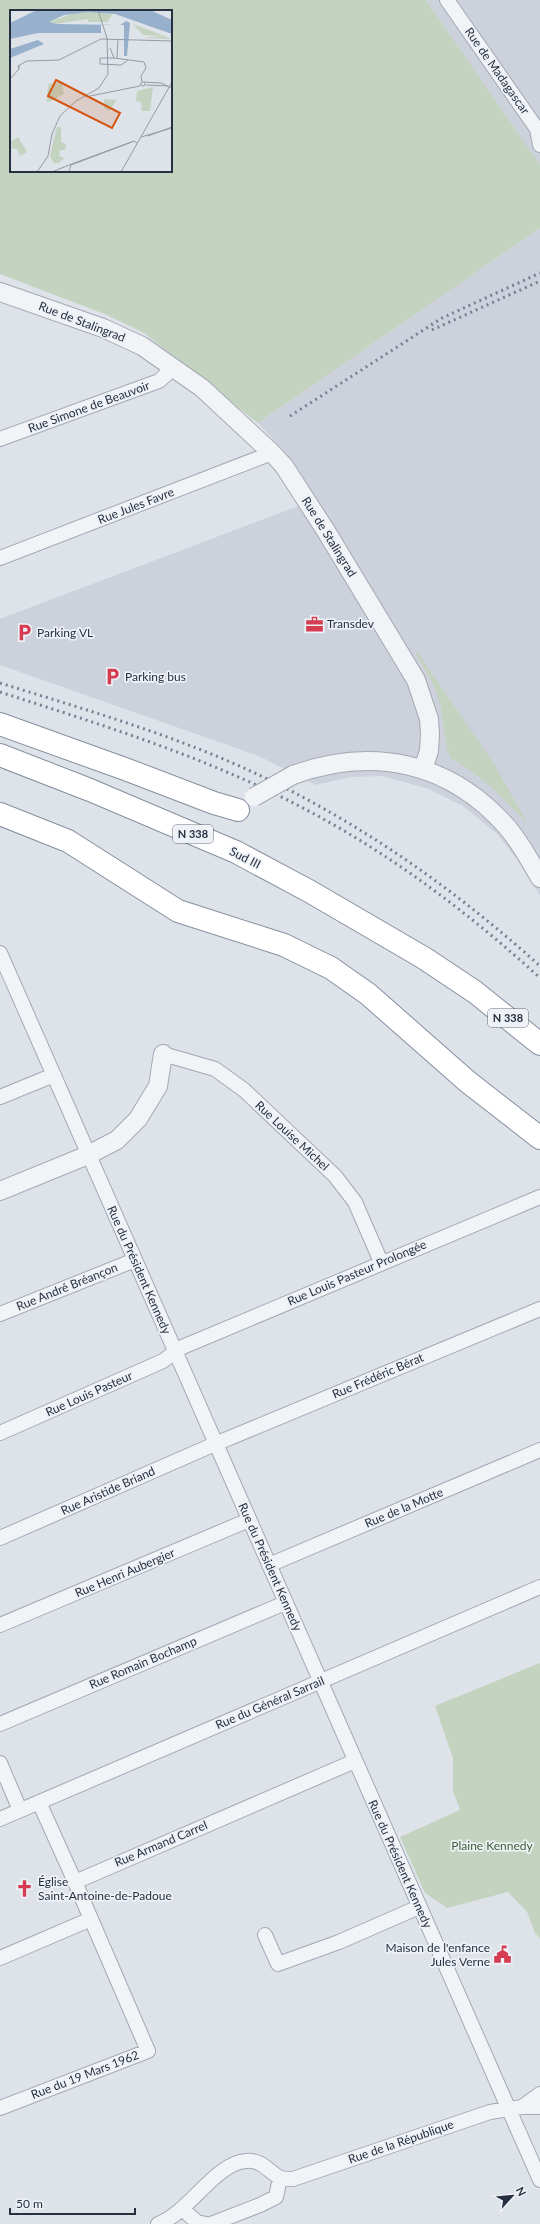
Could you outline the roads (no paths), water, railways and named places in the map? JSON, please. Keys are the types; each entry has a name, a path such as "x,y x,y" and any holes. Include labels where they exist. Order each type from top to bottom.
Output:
{"highway":[{"path":"0,724 125,768 214,803 246,804"},
{"name":"Sud III","path":"0,755 90,790 236,852 309,891 424,958 475,992 540,1044"},
{"path":"0,814 68,841 178,911 284,945 331,968 368,994 468,1082 540,1138"}],"street":[{"name":"Rue de Madagascar","path":"447,0 539,128 540,145"},
{"name":"Rue de Stalingrad","path":"0,292 103,328 142,346 202,388 272,452 291,477 326,531 416,680 427,712 430,734 429,751 423,769"},
{"name":"Rue Simone de Beauvoir","path":"0,439 159,381 173,368"},
{"name":"Rue Jules Favre","path":"0,558 272,452"},
{"path":"246,804 293,775 328,764 345,762 390,762 423,769 454,784 488,808 519,842 540,878"},
{"name":"Rue du Président Kennedy","path":"0,953 540,2180"},
{"path":"0,1191 88,1155 117,1140 138,1119 158,1086 162,1054"},
{"name":"Rue Louise Michel","path":"162,1054 215,1069 244,1090 335,1176 355,1202 381,1262"},
{"path":"0,1097 54,1075"},
{"name":"Rue Louis Pasteur Prolongée","path":"174,1350 381,1262 540,1197"},
{"name":"Rue André Bréançon","path":"0,1314 135,1260"},
{"name":"Rue Frédéric Bérat","path":"216,1444 540,1309"},
{"name":"Rue Louis Pasteur","path":"0,1433 163,1361 174,1350"},
{"name":"Rue Aristide Briand","path":"0,1538 216,1444"},
{"name":"Rue de la Motte","path":"269,1565 540,1450"},
{"name":"Rue Henri Aubergier","path":"0,1626 249,1520"},
{"name":"Rue du Général Sarrail","path":"0,1818 540,1587"},
{"name":"Rue Romain Bochamp","path":"0,1724 285,1603"},
{"name":"Rue Armand Carrel","path":"75,1882 355,1761"},
{"path":"0,1763 20,1810"},
{"path":"0,1958 91,1919 40,1802"},
{"path":"265,1935 278,1964 339,1942 419,1907"},
{"name":"Rue du 19 Mars 1962","path":"0,2108 148,2051 91,1919"},
{"name":"Rue de la République","path":"522,2107 540,2094"},
{"name":"Rue de la République","path":"280,2178 293,2179 490,2112 522,2107 540,2107"},
{"path":"158,2224 165,2222 182,2209 231,2165 247,2161 266,2166 280,2178 276,2197 260,2205 211,2224"},
{"path":"182,2209 197,2222 206,2224"}],"railway":[{"path":"290,416 442,318 540,273"},
{"path":"432,330 540,281"},
{"path":"0,683 131,724 164,736 228,761 297,794 335,815 407,860 475,911 540,966"},
{"path":"0,692 191,757 265,789 301,807 365,843 396,863 485,930 540,978"}],"place":[{"name":"Transdev","path":"314,624"},
{"name":"Parking VL","path":"24,633"},
{"name":"Parking bus","path":"112,677"},
{"name":"Église Saint-Antoine-de-Padoue","path":"25,1889"},
{"name":"Maison de l'enfance Jules Verne","path":"503,1955"}],"park label":[{"name":"Plaine Kennedy","path":"492,1846"}]}
